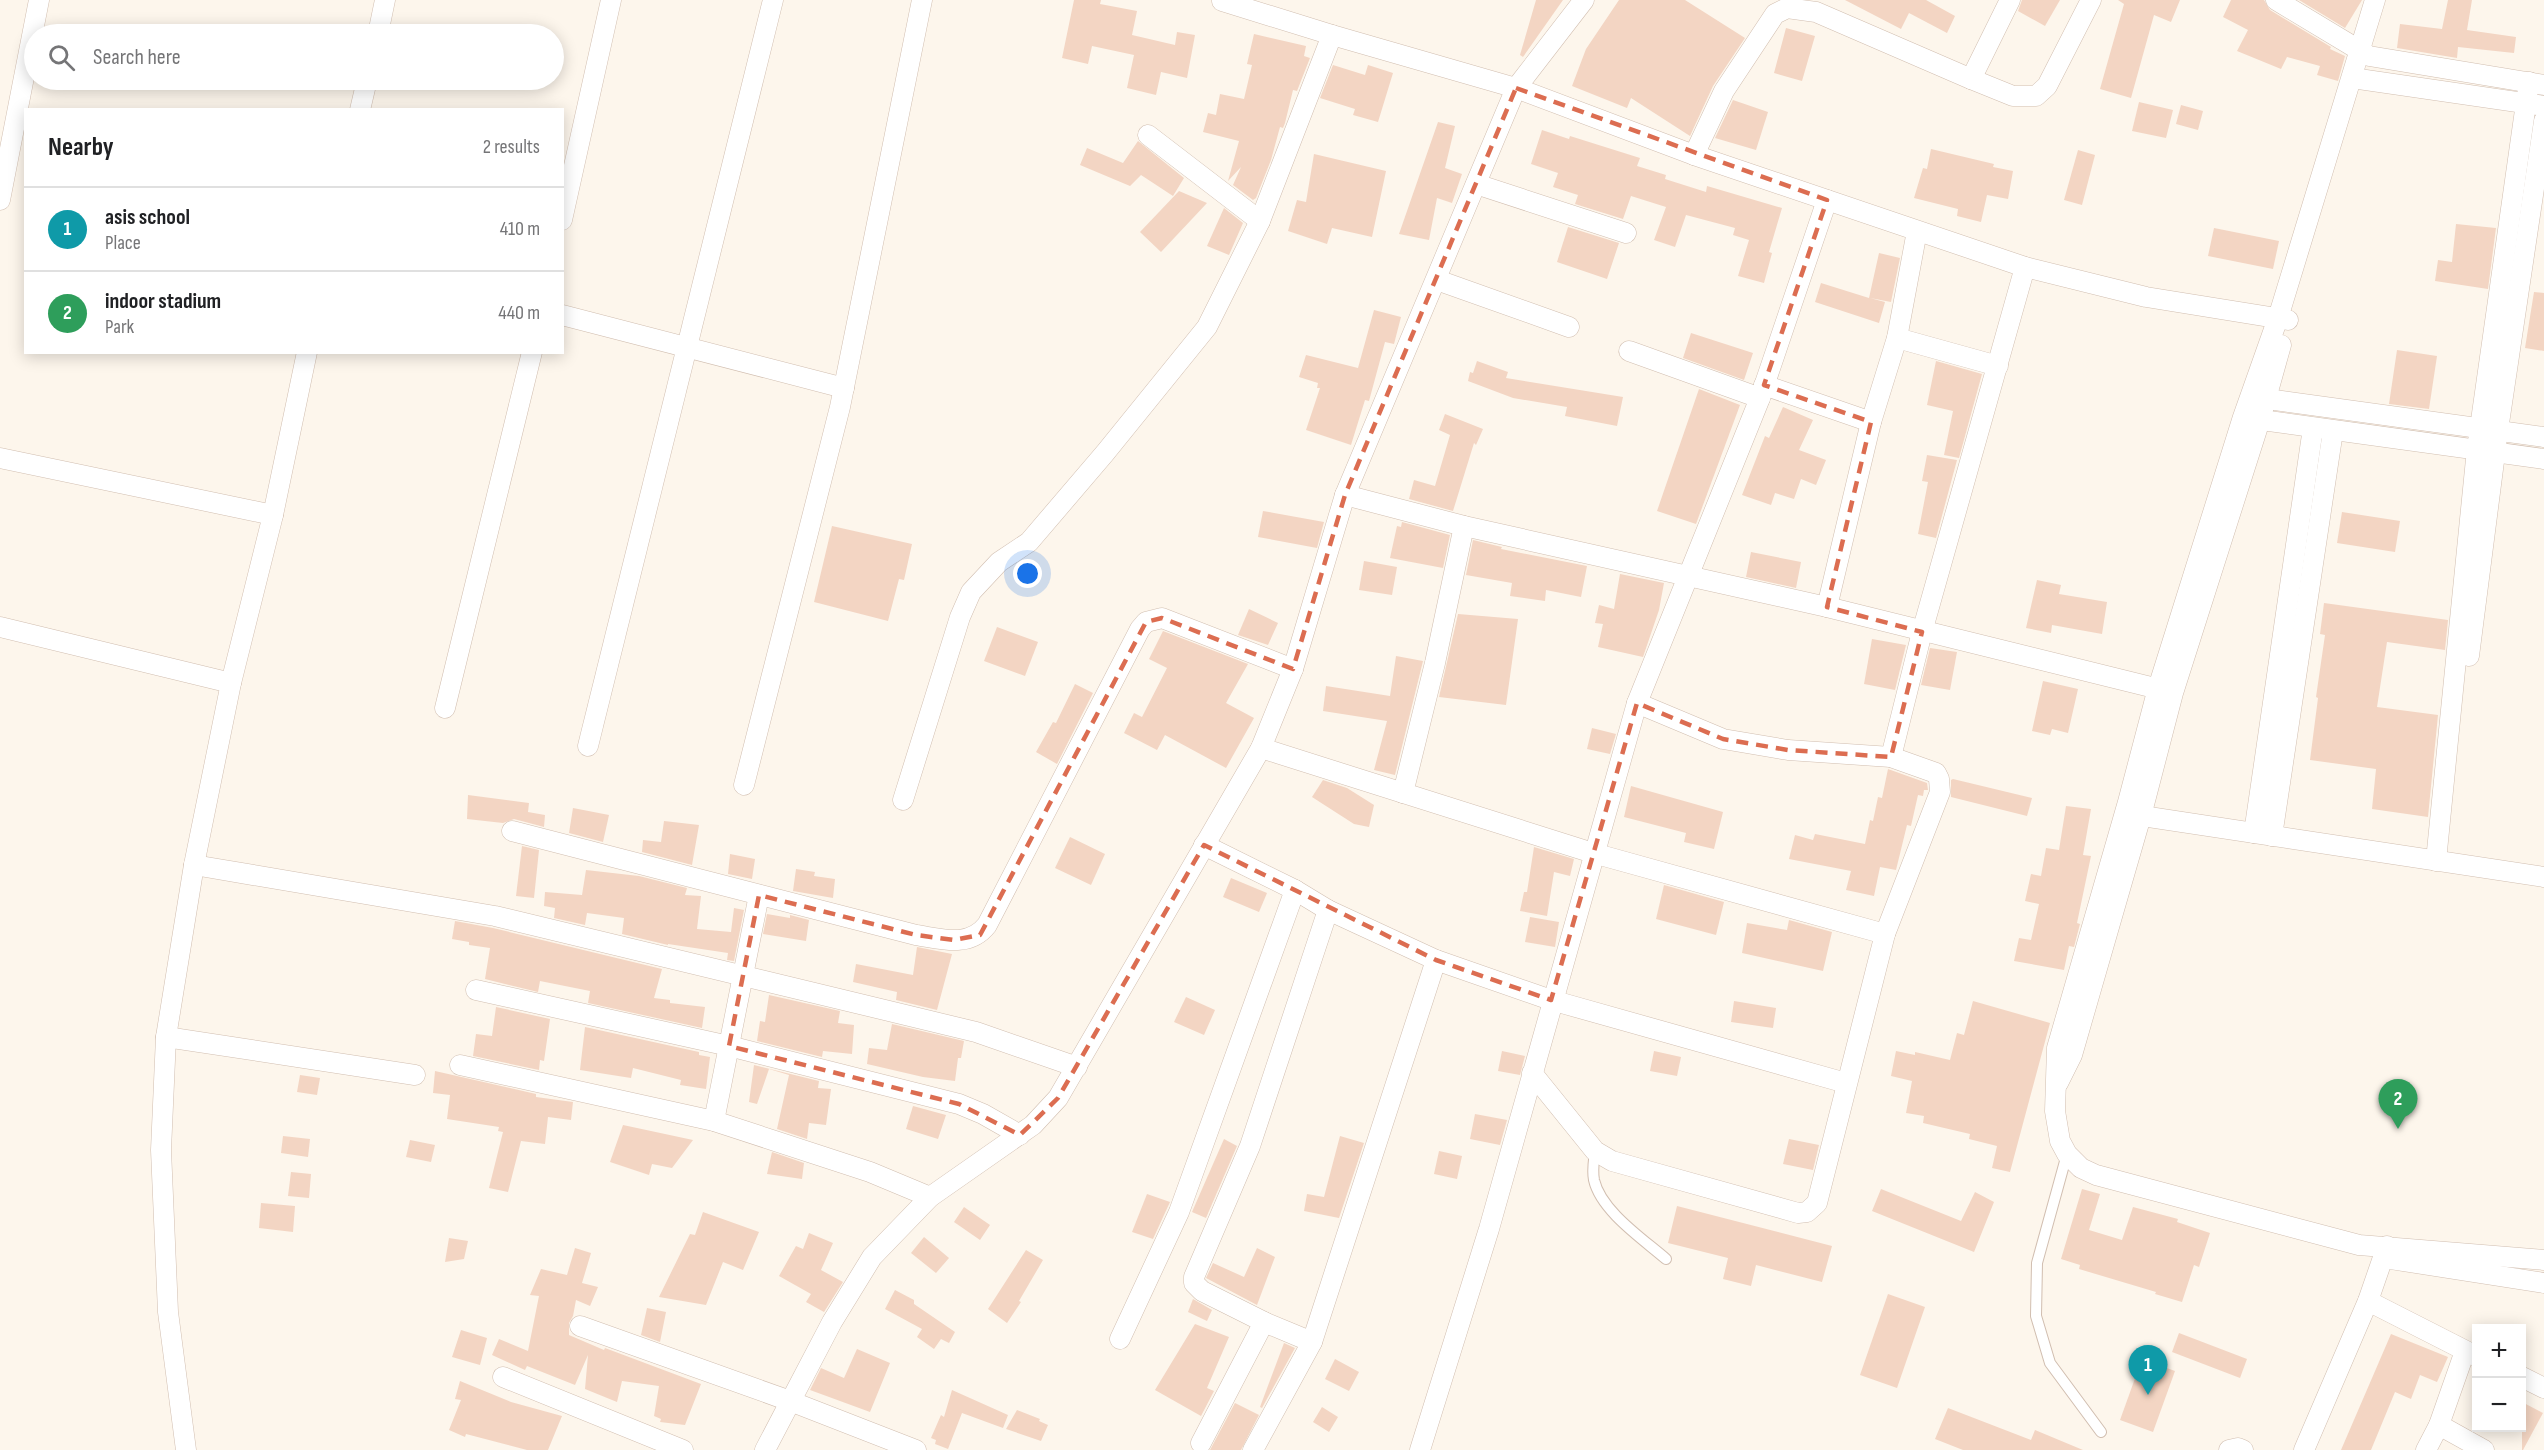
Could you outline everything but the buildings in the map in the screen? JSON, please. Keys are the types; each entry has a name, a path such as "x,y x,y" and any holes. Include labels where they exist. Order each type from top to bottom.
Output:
{"street":[{"path":"36,24 39,0"},
{"path":"380,24 385,0"},
{"path":"564,211 611,0"},
{"path":"588,746 773,0"},
{"path":"744,785 844,388 922,0"},
{"path":"1221,0 1332,35 1516,88 1694,154 2025,267 2146,297 2283,319"},
{"path":"765,1450 832,1322 872,1257 930,1197 1033,1125 1058,1098 1261,748 1293,669 1317,595 1345,495 1516,88 1584,0"},
{"path":"1971,79 2010,0"},
{"path":"1694,154 1724,91 1774,14 1787,8 1820,6 1971,79 2013,96 2036,96 2047,86 2091,0"},
{"path":"2276,0 2365,54 2536,84 2535,105 2486,451 2440,855"},
{"path":"2365,54 2375,0"},
{"path":"2384,0 2357,79 2166,690 2072,1055 2057,1086 2057,1128 2067,1154 2081,1168 2096,1175 2386,1252 2544,1283"},
{"path":"903,800 960,617 971,592 999,562 1029,542 1106,453 1207,327 1260,221 1332,35"},
{"path":"2357,79 2535,105"},
{"path":"0,200 20,133 26,90"},
{"path":"360,108 365,90"},
{"path":"2489,429 2544,121"},
{"path":"1149,135 1260,221"},
{"path":"1476,184 1626,233"},
{"path":"1420,1450 1489,1229 1551,1000 1637,703 1762,392 1827,200"},
{"path":"1827,607 1871,422 1897,338 1917,231"},
{"path":"1891,757 1922,632 2025,267"},
{"path":"1437,280 1569,327"},
{"path":"564,316 844,388"},
{"path":"1897,338 1998,366"},
{"path":"1629,351 1762,392 1871,422"},
{"path":"186,1450 168,1312 161,1150 166,1037 195,865 231,683 273,515 307,354"},
{"path":"445,708 532,354"},
{"path":"2258,398 2544,437"},
{"path":"2252,419 2544,459"},
{"path":"2264,829 2313,428"},
{"path":"2264,829 2333,431"},
{"path":"0,458 273,515"},
{"path":"1345,495 1464,526 1686,578 1827,607 2166,690"},
{"path":"1403,793 1435,663 1464,526"},
{"path":"512,831 916,935 968,940 980,934 987,925 1134,640 1146,622 1162,618 1293,669"},
{"path":"0,627 231,683"},
{"path":"1532,1073 1595,1151 1623,1165 1798,1213 1807,1212 1817,1203 1885,934 1940,786 1935,773 1891,757 1788,750 1723,739 1637,703"},
{"path":"1261,748 1593,853 1885,934"},
{"path":"2135,809 2440,855 2544,865"},
{"path":"1204,844 1295,890 1328,910 1436,960 1551,1000 1846,1083"},
{"path":"2440,855 2544,877"},
{"path":"195,865 495,916 976,1032 1077,1067"},
{"path":"1120,1339 1179,1212 1295,890"},
{"path":"714,1121 759,895"},
{"path":"1312,1342 1264,1322 1202,1291 1194,1283 1194,1277 1250,1146 1328,910"},
{"path":"1253,1450 1312,1342 1436,960"},
{"path":"476,990 729,1046 958,1104 983,1114 1020,1135"},
{"path":"166,1037 415,1075"},
{"path":"460,1065 714,1121 870,1172 930,1197"},
{"path":"2386,1252 2544,1260"},
{"path":"2304,1450 2368,1301 2386,1252"},
{"path":"2368,1301 2471,1354 2426,1450"},
{"path":"1201,1443 1264,1322"},
{"path":"580,1326 790,1401 916,1450"},
{"path":"503,1377 672,1448"},
{"path":"2524,1378 2544,1388"},
{"path":"2439,1425 2484,1450"},
{"path":"2229,1450 2238,1448 2243,1450"}],"lane":[{"path":"1595,1151 1594,1181 1614,1215 1666,1259"},
{"path":"2067,1154 2037,1263 2036,1316 2050,1363 2101,1432"}],"highlighted area":[{"path":"1516,88 1827,200 1764,385 1871,422 1827,607 1922,632 1891,757 1788,750 1723,739 1637,703 1551,1000 1436,960 1204,845 1058,1098 1020,1135 959,1104 729,1046 759,895 916,935 954,940 980,935 1146,622 1162,618 1293,669 1345,495"}],"place":[{"name":"indoor stadium","path":"2398,1129"},
{"name":"asis school","path":"2148,1395"}]}
